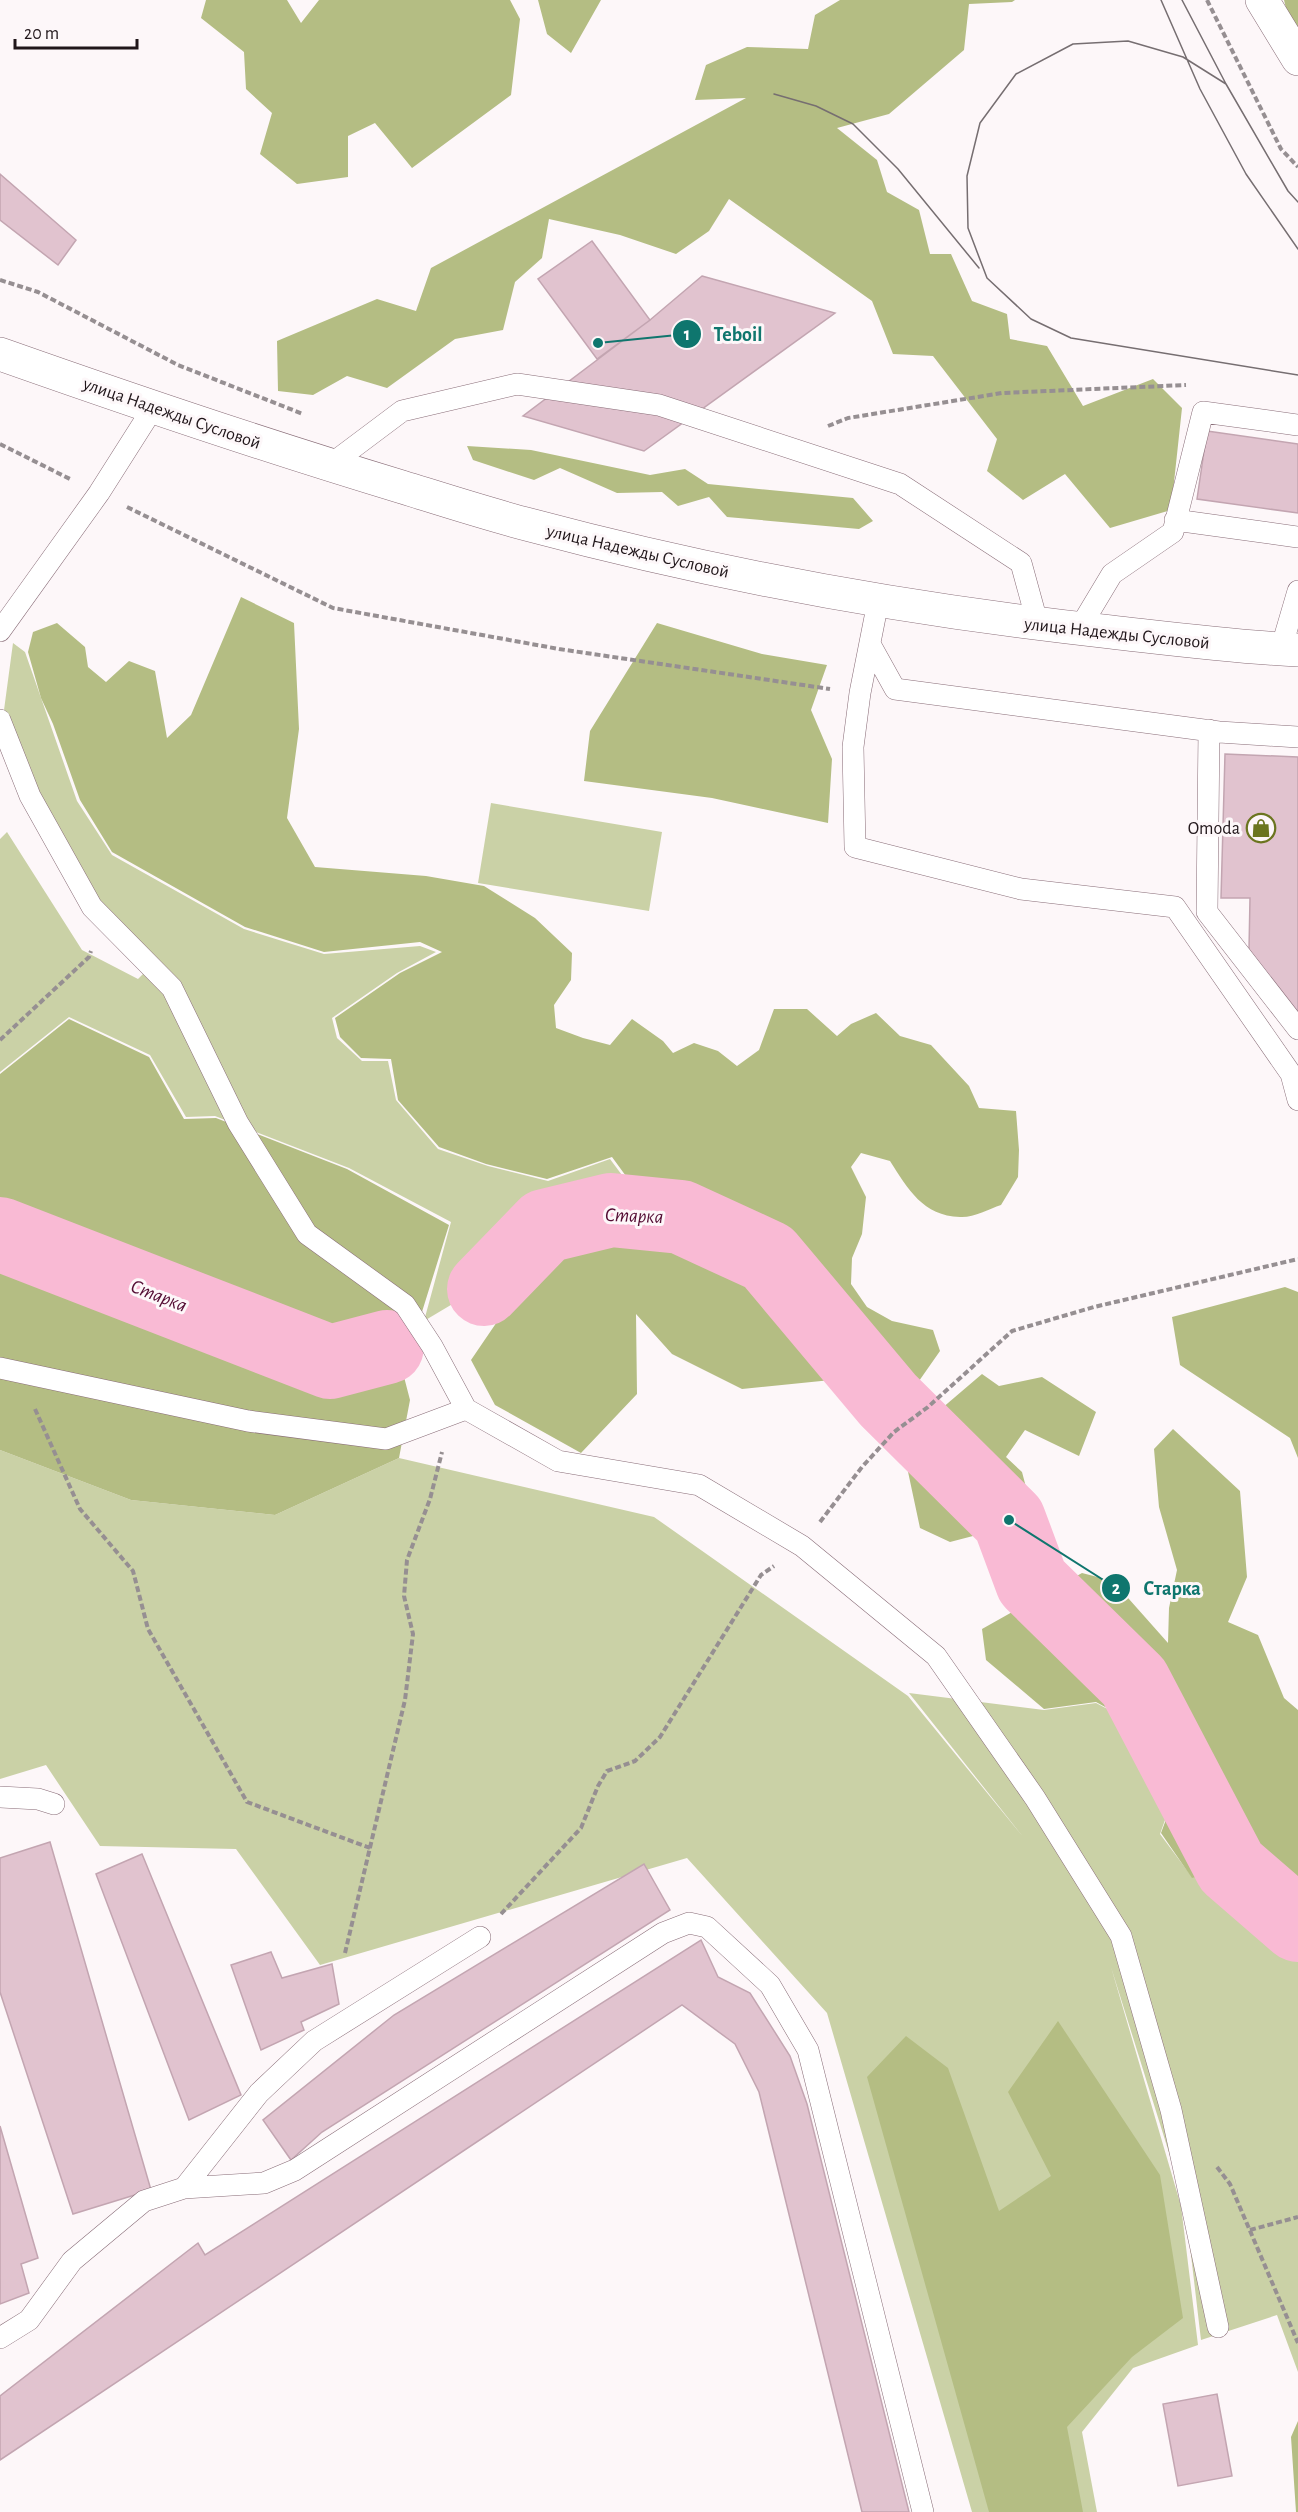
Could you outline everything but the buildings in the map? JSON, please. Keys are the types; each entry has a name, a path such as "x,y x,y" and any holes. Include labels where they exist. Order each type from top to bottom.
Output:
{"main road":[{"path":"1262,0 1298,59"},
{"name":"улица Надежды Сусловой","path":"0,354 153,408 330,465 529,525 708,568 878,602 1038,625 1289,649"}],"lane":[{"path":"330,465 402,411 517,384 659,405 900,484 1021,563 1038,625"},
{"path":"0,631 99,494 153,408"},
{"path":"1079,629 1112,574 1174,526 1203,412 1298,425"},
{"path":"1174,526 1298,537"},
{"path":"1289,649 1298,591"},
{"path":"878,602 860,693 853,747 855,847 1021,889 1175,907 1291,1074 1298,1100"},
{"path":"870,644 895,689 1209,730 1298,737"},
{"path":"0,720 30,796 92,907 172,988 238,1123 307,1234 405,1305 432,1346 466,1409 558,1461 699,1485 802,1546 936,1656 1035,1798 1121,1936 1171,2110 1218,2326"},
{"path":"1209,730 1207,912 1298,1029"},
{"path":"10,1370 248,1421 386,1438 466,1409"},
{"path":"0,1797 38,1799 54,1804"},
{"path":"0,2338 29,2320 72,2261 144,2201 184,2188 264,2183 295,2170 663,1933 689,1923 707,1927 770,1985 808,2050 923,2512"},
{"path":"184,2188 259,2093 314,2042 480,1937"}],"path":[{"path":"1207,0 1281,149 1298,167"},
{"path":"0,280 38,292 178,365 310,417"},
{"path":"780,445 848,418 1002,393 1187,385"},
{"path":"0,444 333,608 559,650 860,693"},
{"path":"0,1040 89,957 105,918"},
{"path":"480,1937 581,1828 598,1786 607,1771 635,1761 660,1737 761,1575 802,1546 862,1467 894,1432 928,1407 1012,1331 1094,1307 1298,1259"},
{"path":"10,1370 80,1509 133,1571 148,1629 247,1802 370,1848"},
{"path":"345,1953 405,1700 412,1634 404,1596 407,1560 429,1498 443,1448 441,1418"},
{"path":"1215,2165 1230,2184 1298,2343"},
{"path":"1250,2230 1298,2217"}],"green space":[{"path":"206,0 287,0 301,23 319,0 510,0 520,19 511,95 412,168 375,123 348,136 348,177 297,184 260,154 272,113 246,89 244,52 201,18"},
{"path":"538,0 601,0 571,53 547,34"},
{"path":"840,0 1015,0 969,4 964,50 889,114 837,128 877,160 887,192 919,210 930,254 951,254 972,301 1007,314 1010,339 1047,346 1083,406 1153,379 1182,408 1171,510 1110,528 1065,474 1023,500 987,471 997,439 933,356 893,354 872,301 729,199 709,231 676,254 620,235 549,219 542,258 515,282 503,330 455,339 387,388 347,376 313,395 278,391 277,341 377,299 416,311 431,268 746,98 695,100 706,65 747,47 808,49 815,15"},
{"path":"1284,0 1298,0 1298,39 1293,37"},
{"path":"467,446 531,450 650,475 685,469 708,484 853,498 873,521 859,529 727,517 709,497 678,506 662,492 617,493 560,468 534,480 473,460"},
{"path":"241,597 294,623 299,729 287,818 315,867 426,876 484,886 535,918 572,953 571,980 554,1005 556,1028 610,1045 632,1019 663,1041 673,1053 694,1043 718,1051 737,1066 759,1050 774,1009 807,1009 837,1036 851,1024 876,1013 900,1036 931,1045 969,1086 979,1108 1016,1111 1019,1150 1018,1177 1001,1205 976,1215 960,1217 947,1215 926,1206 910,1191 890,1161 861,1153 851,1167 866,1197 862,1234 852,1258 851,1284 867,1307 892,1321 933,1330 940,1351 919,1381 841,1379 742,1389 672,1354 636,1314 637,1394 581,1453 495,1405 471,1360 552,1241 642,1198 612,1157 547,1179 486,1164 439,1147 398,1100 391,1059 361,1058 340,1037 335,1018 400,973 442,952 420,942 324,952 245,927 112,852 80,800 53,724 41,698 28,652 33,632 57,623 85,647 88,667 106,682 129,661 155,671 167,738 191,715"},
{"path":"657,623 762,654 827,665 811,710 832,759 828,823 712,798 584,781 590,731"},
{"path":"13,643 25,652 77,801 112,855 244,929 324,954 420,946 436,952 397,973 332,1018 337,1038 362,1061 388,1061 396,1100 438,1149 488,1166 548,1181 610,1159 639,1198 619,1206 543,1223 481,1287 424,1321 451,1222 349,1168 215,1116 186,1117 150,1055 69,1017 0,1072 0,839 7,832 82,950 138,979 157,960 99,902 35,796 4,710"},
{"path":"491,803 662,832 649,911 478,883"},
{"path":"69,1019 149,1057 184,1119 216,1118 347,1169 449,1225 403,1373 410,1400 399,1458 275,1515 131,1500 0,1450 0,1074"},
{"path":"1285,1287 1298,1292 1298,1458 1290,1438 1180,1365 1172,1317"},
{"path":"982,1374 999,1386 1042,1377 1096,1412 1079,1456 1025,1430 1006,1457 1022,1472 1031,1506 973,1536 950,1542 920,1528 907,1467 907,1438"},
{"path":"1173,1429 1240,1491 1247,1577 1228,1622 1258,1635 1284,1698 1298,1710 1298,1925 1231,1867 1192,1878 1161,1833 1171,1806 1140,1769 1118,1714 1096,1702 1044,1709 986,1660 982,1629 1082,1573 1113,1581 1168,1643 1169,1608 1177,1570 1159,1507 1154,1449"},
{"path":"0,1450 131,1500 275,1515 399,1458 654,1517 908,1696 1024,1838 909,1693 1044,1710 1096,1703 1117,1714 1139,1770 1170,1806 1160,1834 1192,1877 1231,1867 1298,1925 1298,2372 1277,2315 1201,2340 1185,2204 1111,1967 1181,2206 1198,2345 1133,2368 1082,2432 1097,2512 972,2512 827,2013 687,1858 320,1965 236,1849 100,1846 46,1765 0,1779"},
{"path":"1058,2021 1160,2175 1183,2318 1132,2357 1067,2427 1083,2512 989,2512 867,2077 906,2036 948,2068 999,2211 1051,2176 1008,2092"},
{"path":"1298,2421 1298,2512 1296,2512 1291,2437"}],"waterway":[{"name":"Старка","path":"484,1289 545,1226 611,1210 681,1217 768,1257 888,1400 1009,1520 1032,1582 1134,1682 1231,1867 1298,1925"},
{"name":"Старка","path":"0,1234 330,1362 387,1347"}],"tram line":[{"path":"1161,0 1200,89 1246,174 1298,249"},
{"path":"1182,0 1226,84 1288,191 1298,202"},
{"path":"1226,84 1183,57 1128,41 1073,44 1016,74 980,123 967,176 968,228 987,278 1031,319 1071,338 1298,375"},
{"path":"774,94 816,106 853,124 898,169 979,268"}],"place":[{"name":"Teboil","path":"598,343"},
{"name":"Omoda","path":"1261,828"},
{"name":"Старка","path":"1009,1520"}]}
